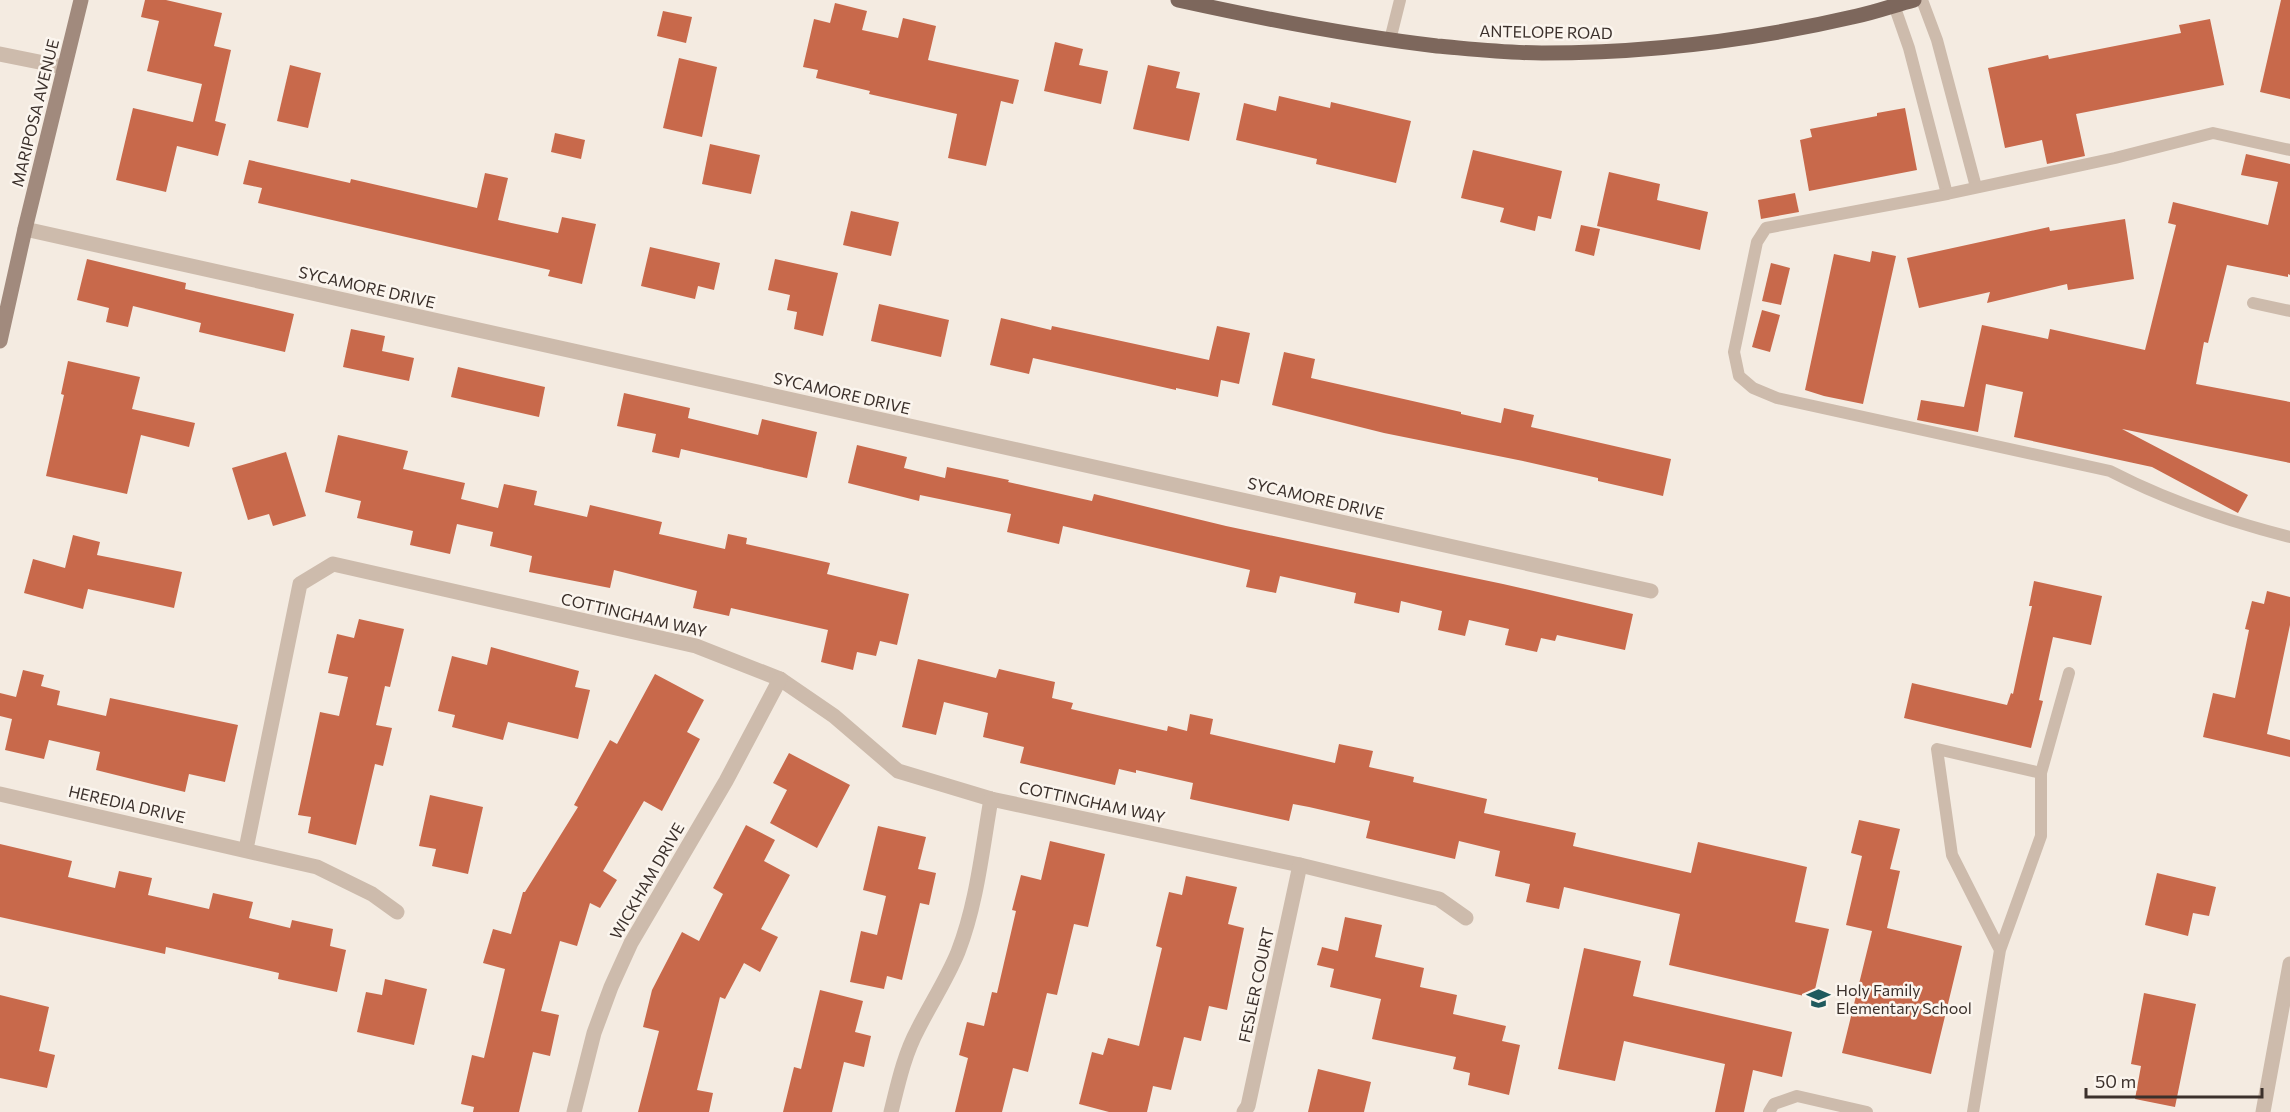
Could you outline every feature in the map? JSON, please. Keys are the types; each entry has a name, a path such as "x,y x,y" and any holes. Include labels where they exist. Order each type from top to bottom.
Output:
{"main road":[{"name":"ANTELOPE ROAD","path":"1178,0 1275,22 1390,40 1476,50 1540,53 1620,51 1769,34 1859,16 1914,0"}],"street":[{"name":"MARIPOSA AVENUE","path":"0,341 81,0"},
{"path":"0,54 64,67"},
{"name":"SYCAMORE DRIVE","path":"25,229 1651,591"},
{"name":"COTTINGHAM WAY","path":"246,849 300,584 333,564 696,646 780,679 834,716 898,771 991,799 1300,865 1439,899 1466,918"},
{"name":"WICKHAM DRIVE","path":"574,1112 594,1033 611,987 631,944 726,781 780,679"},
{"name":"HEREDIA DRIVE","path":"0,794 317,867 372,894 397,912"},
{"path":"891,1112 905,1060 913,1040 937,997 958,951 978,878 991,799"},
{"name":"FESLER COURT","path":"1244,1112 1248,1106 1300,865"},
{"path":"2263,1112 2290,964"}],"lane":[{"path":"1390,40 1400,0"},
{"path":"1922,0 1937,40 1976,187"},
{"path":"1894,5 1910,48 1947,194"},
{"path":"2290,150 2213,133 2115,158 1947,194 1766,228 1756,242 1734,351 1739,376 1753,388 1777,398 2110,471 2163,497 2233,522 2290,537"},
{"path":"2253,303 2290,311"},
{"path":"1973,1112 2000,950 2041,836 2041,773 2069,673"},
{"path":"2000,950 1952,855 1937,749 2041,773"},
{"path":"1769,1112 1774,1104 1797,1095 1867,1112"}],"building":[{"path":"145,0 166,0 222,13 214,46 231,50 215,121 226,124 218,156 177,146 166,192 116,180 133,108 193,122 202,84 147,71 159,21 141,17"},
{"path":"2281,0 2290,0 2290,99 2260,92"},
{"path":"835,3 867,11 862,30 898,38 903,18 936,26 928,60 1019,80 1013,104 1001,101 986,166 948,158 957,114 869,94 870,91 816,78 818,70 803,67 814,19 830,23"},
{"path":"663,11 692,17 686,43 657,36"},
{"path":"2210,19 2224,85 2076,114 2085,156 2047,164 2042,140 2005,148 1988,68 2048,55 2049,59 2181,33 2179,25"},
{"path":"1055,42 1083,49 1079,65 1108,71 1101,104 1044,91"},
{"path":"679,58 717,67 702,137 663,128"},
{"path":"290,65 321,73 308,128 277,121"},
{"path":"1148,65 1180,72 1176,88 1200,93 1189,141 1133,129"},
{"path":"1279,96 1330,108 1331,102 1411,121 1396,183 1316,164 1317,159 1236,140 1244,103 1276,111"},
{"path":"1905,108 1917,170 1809,191 1800,140 1812,137 1810,129"},
{"path":"555,133 585,140 581,159 551,152"},
{"path":"710,144 760,155 751,194 702,184"},
{"path":"1473,150 1562,171 1551,219 1538,216 1535,231 1500,222 1504,208 1461,198"},
{"path":"2246,154 2290,164 2290,275 2288,274 2288,277 2227,265 2208,343 2204,342 2196,384 2290,402 2290,463 2122,429 2248,495 2238,513 2152,467 2014,437 2023,392 1986,384 1978,432 1917,420 1921,400 1964,407 1982,325 2048,339 2050,329 2145,350 2176,225 2168,223 2173,202 2268,225 2278,182 2241,175"},
{"path":"249,160 350,183 351,179 477,208 485,173 508,178 498,220 558,233 562,217 596,224 582,284 548,276 550,270 258,203 262,188 243,184"},
{"path":"1609,172 1660,184 1657,200 1708,212 1700,250 1597,226"},
{"path":"1795,193 1799,212 1761,219 1758,200"},
{"path":"851,211 899,222 891,256 843,245"},
{"path":"2125,219 2134,279 2068,290 2067,284 1987,303 1990,292 1919,308 1907,258 2049,227 2050,231"},
{"path":"1581,225 1600,229 1594,256 1575,251"},
{"path":"650,247 720,263 714,290 698,286 695,299 641,286"},
{"path":"1872,251 1896,256 1863,404 1805,390 1834,254 1870,262"},
{"path":"87,259 186,283 185,289 294,314 285,352 199,332 201,323 133,306 128,327 106,322 109,308 77,300"},
{"path":"775,259 838,273 823,336 794,329 797,312 787,310 790,295 768,290"},
{"path":"1771,263 1790,268 1781,305 1762,301"},
{"path":"879,304 949,320 941,357 871,341"},
{"path":"1762,310 1780,315 1770,352 1752,347"},
{"path":"1001,318 1051,330 1052,326 1209,360 1217,326 1250,333 1239,384 1221,380 1218,397 1176,388 1176,390 1033,358 1029,374 990,365"},
{"path":"351,329 385,336 382,351 414,358 409,381 343,367"},
{"path":"1284,352 1315,359 1311,378 1501,423 1504,408 1534,415 1531,427 1671,459 1663,496 1598,481 1598,478 1384,433 1272,405"},
{"path":"68,361 140,377 132,409 195,423 189,447 141,435 127,494 46,476 64,395 61,394"},
{"path":"458,367 545,387 539,417 451,397"},
{"path":"624,393 690,408 688,418 758,435 762,419 817,432 807,478 681,449 679,458 652,452 656,434 617,426"},
{"path":"338,435 408,451 403,469 465,483 461,499 498,508 504,484 537,491 534,505 587,517 590,505 662,522 659,534 725,549 728,534 747,538 746,544 830,563 827,574 909,594 897,645 880,641 876,656 857,652 853,670 821,662 828,630 731,608 729,616 693,608 697,591 614,570 610,588 529,572 532,556 490,546 493,532 457,524 450,554 410,545 413,531 357,518 361,501 325,492"},
{"path":"857,445 907,457 904,468 945,478 947,467 1092,501 1094,494 1226,526 1503,584 1633,614 1625,650 1557,635 1555,641 1541,638 1537,652 1505,645 1509,629 1469,620 1465,636 1438,630 1442,611 1401,601 1399,613 1354,603 1356,593 1280,576 1276,593 1246,587 1250,570 1063,526 1059,544 1007,532 1011,514 920,495 919,501 848,483"},
{"path":"286,452 306,516 273,526 269,514 248,520 232,468"},
{"path":"73,535 100,542 97,555 182,572 174,608 88,589 83,609 24,593 33,559 65,568"},
{"path":"2034,581 2102,596 2091,645 2053,637 2039,700 2043,701 2031,748 1904,718 1912,683 2007,705 2011,693 2013,694 2032,606 2029,606"},
{"path":"2267,591 2290,597 2290,625 2267,734 2290,740 2290,757 2203,737 2213,693 2235,698 2249,630 2245,629 2252,601 2264,604"},
{"path":"359,619 404,629 390,687 385,686 376,725 392,728 383,766 375,764 356,845 308,833 311,817 298,815 320,712 339,716 348,677 328,673 337,634 354,638"},
{"path":"491,647 579,671 575,687 590,690 578,739 508,722 503,740 452,727 455,715 438,711 452,656 487,665"},
{"path":"918,659 996,678 999,669 1055,682 1052,698 1073,703 1071,709 1167,731 1168,726 1187,731 1190,714 1213,719 1210,734 1335,763 1339,744 1373,751 1369,767 1414,777 1413,782 1487,799 1484,813 1576,833 1573,846 1691,873 1698,842 1807,867 1795,922 1829,929 1813,998 1669,965 1680,914 1564,887 1559,909 1526,902 1530,884 1495,876 1500,851 1459,841 1455,859 1366,838 1370,821 1309,807 1293,804 1289,821 1190,799 1193,783 1136,770 1136,773 1119,769 1115,785 1020,763 1024,747 983,737 988,713 944,702 936,735 902,727"},
{"path":"23,670 44,675 41,686 60,691 57,705 106,716 110,698 238,725 225,782 189,774 185,792 96,770 100,752 49,740 44,759 5,750 12,719 0,716 0,693 16,697"},
{"path":"655,674 704,700 687,732 700,739 662,811 644,801 603,871 617,880 600,908 590,903 577,946 560,941 541,1011 559,1015 550,1056 533,1052 519,1112 473,1112 474,1107 461,1104 472,1055 484,1058 505,969 483,963 493,929 511,934 523,892 578,807 574,805 610,740 617,744"},
{"path":"789,753 850,785 817,848 770,823 787,790 773,783"},
{"path":"430,795 483,807 468,874 432,866 436,849 419,846"},
{"path":"1859,820 1900,829 1890,869 1900,871 1887,928 1962,946 1931,1074 1842,1053 1872,931 1846,925 1862,856 1851,853"},
{"path":"746,825 775,840 764,861 790,875 761,929 778,937 760,972 744,963 725,999 720,997 697,1090 713,1093 709,1112 638,1112 659,1031 643,1027 652,990 682,932 699,941 723,894 713,888"},
{"path":"878,826 926,837 918,869 936,873 929,905 920,903 902,980 887,976 884,989 850,982 861,931 877,935 886,896 863,890"},
{"path":"1050,841 1105,854 1088,927 1074,924 1057,995 1047,993 1028,1072 1013,1068 1002,1112 955,1112 968,1058 959,1055 967,1022 984,1026 992,992 997,993 1016,911 1012,910 1021,875 1041,880"},
{"path":"0,844 72,861 68,877 115,888 119,871 152,878 148,895 209,909 213,893 253,902 249,918 290,928 292,920 333,929 330,946 346,950 337,992 278,979 279,973 166,947 165,954 0,917"},
{"path":"2157,873 2216,887 2209,916 2193,913 2188,936 2145,925"},
{"path":"1186,876 1237,887 1228,924 1244,928 1227,1010 1209,1006 1201,1041 1184,1037 1171,1090 1153,1086 1147,1112 1109,1112 1079,1104 1092,1052 1103,1055 1108,1038 1139,1046 1162,948 1156,946 1169,892 1182,895"},
{"path":"1345,917 1382,925 1375,957 1424,968 1420,987 1457,995 1453,1014 1506,1026 1502,1041 1520,1045 1509,1095 1468,1085 1470,1073 1453,1069 1456,1057 1372,1039 1381,999 1330,987 1334,969 1317,965 1322,947 1338,951"},
{"path":"1584,948 1641,961 1633,996 1792,1032 1782,1077 1753,1070 1744,1112 1715,1112 1725,1064 1624,1041 1615,1081 1558,1069"},
{"path":"385,979 427,989 414,1045 357,1032 366,992 382,995"},
{"path":"820,990 863,1001 855,1032 871,1036 864,1067 844,1062 832,1112 783,1112 794,1067 801,1069"},
{"path":"2144,993 2196,1004 2175,1107 2135,1099 2141,1066 2131,1064"},
{"path":"0,995 49,1007 39,1051 55,1055 47,1088 0,1078"},
{"path":"1318,1069 1371,1082 1364,1112 1308,1112"}],"place":[{"name":"Holy Family Elementary School","path":"1818,999"}]}
